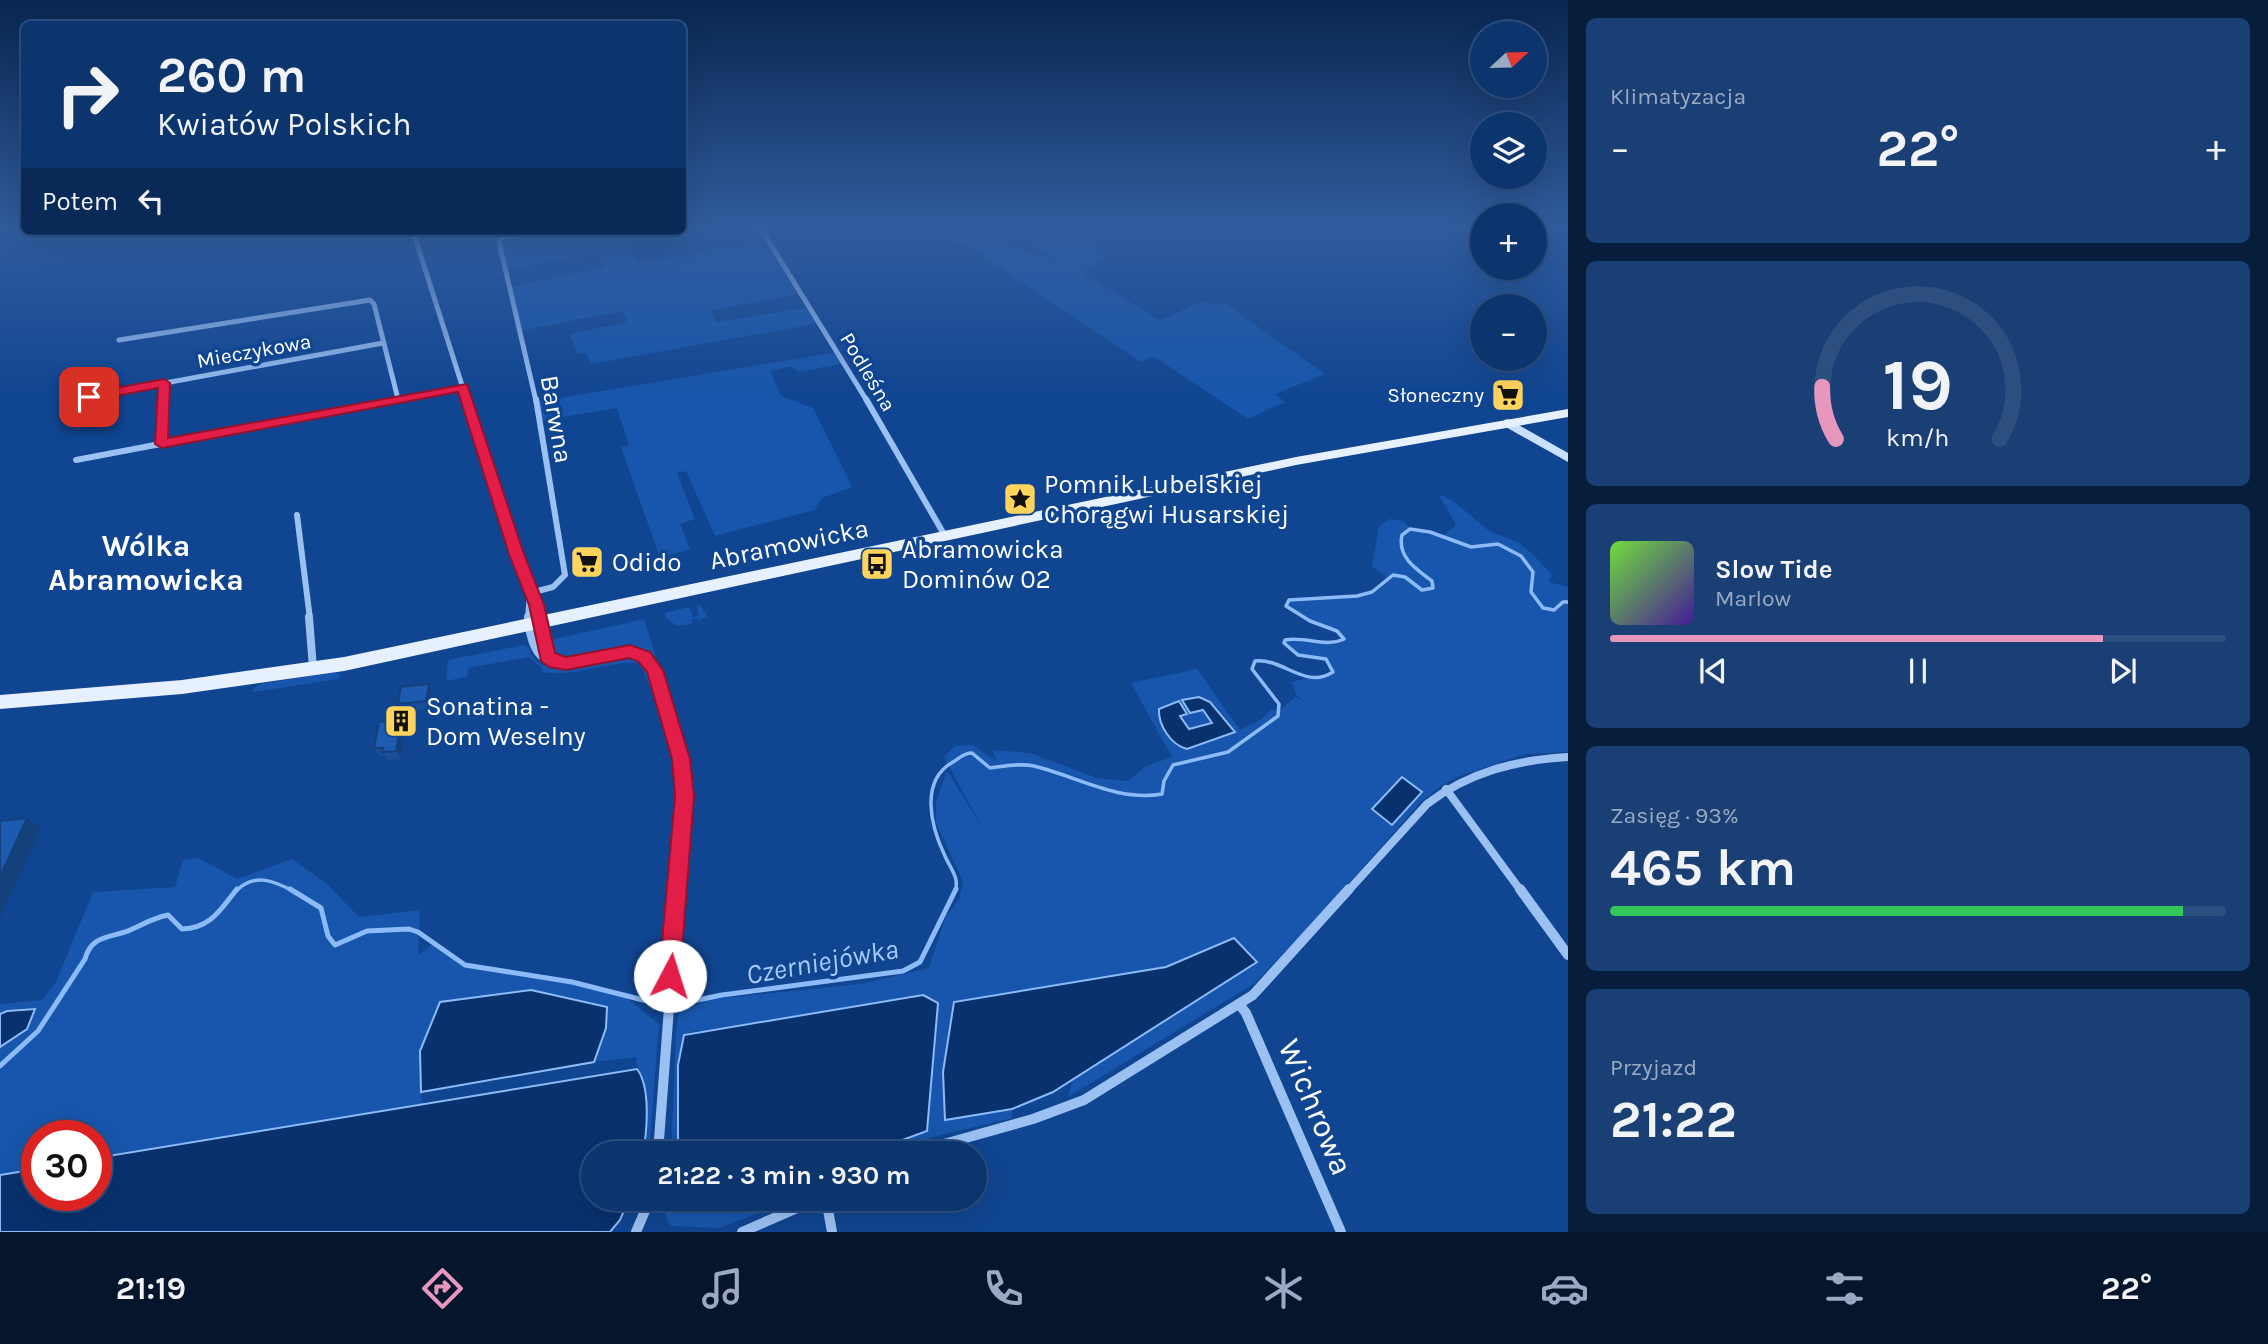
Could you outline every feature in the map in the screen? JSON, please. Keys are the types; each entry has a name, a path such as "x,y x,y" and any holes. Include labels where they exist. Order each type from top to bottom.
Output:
{"main road":[{"name":"Abramowicka","path":"0,702 165,689 313,669 1303,459 1568,413"}],"street":[{"path":"430,284 530,593 537,605 534,651 540,658 566,663 630,651 644,656 654,670 681,759 685,796 665,1030 659,1141"},
{"name":"Barwna","path":"508,284 521,343 532,377 565,575 553,587 530,593"},
{"name":"Podleśna","path":"796,284 845,363 945,536"},
{"path":"119,340 366,300 374,304 398,399"},
{"name":"Mieczykowa","path":"89,397 383,343"},
{"path":"162,444 164,383"},
{"path":"76,460 463,387"},
{"path":"1508,423 1568,458"},
{"path":"297,515 314,654 313,669"},
{"path":"530,593 527,607 551,661"},
{"path":"955,1141 1033,1119 1084,1100 1239,1004 1268,982 1427,804 1447,789 1519,761 1568,757"},
{"path":"1447,789 1568,955"},
{"name":"Wichrowa","path":"1239,1004 1246,1013 1341,1232"},
{"path":"637,1232 645,1211"},
{"path":"742,1232 790,1211"},
{"path":"828,1211 832,1232"}],"shaded area":[{"path":"522,284 796,284 802,294 711,310 716,322 810,307 820,323 591,364 586,353 578,354 570,334 627,322 623,311 518,331 509,287"},
{"path":"1025,284 1101,284 1160,321 1199,302 1227,305 1325,374 1275,394 1285,402 1248,419 1153,356 1141,362"},
{"path":"837,352 845,363 797,372 792,366 770,371 781,396 813,408 852,487 822,498 814,510 715,536 686,471 677,473 695,519 680,524 690,549 660,558 621,447 629,445 617,408 539,421 536,402"},
{"path":"1439,495 1458,505 1492,532 1519,543 1552,574 1549,582 1568,587 1568,752 1525,754 1457,777 1441,786 1421,802 1255,983 1068,1097 1073,1080 1257,961 1234,938 1166,967 954,1002 945,1120 1012,1109 1012,1118 920,1141 898,1141 927,1130 698,1030 684,1035 678,1065 678,1141 671,1141 679,1010 714,999 860,984 929,968 946,916 959,900 963,881 936,823 936,803 947,770 986,835 944,757 955,746 973,745 996,761 993,750 1030,753 1097,778 1128,781 1146,766 1172,757 1131,683 1197,669 1240,730 1260,720 1271,710 1280,710 1295,697 1305,701 1296,695 1292,682 1331,675 1333,667 1326,659 1298,655 1286,647 1285,640 1331,643 1344,639 1337,630 1312,622 1286,606 1287,603 1294,599 1361,596 1377,590 1386,577 1372,566 1379,526 1389,519 1403,521 1410,529 1443,536 1456,525","holes":["1199,697 1210,702 1234,732 1187,749 1174,742 1179,701 1187,714 1179,716 1189,730 1213,723 1203,709 1182,701"]},
{"path":"696,605 700,605 708,617 700,619 701,622 696,618 691,620 692,624 677,626 665,617 665,613 689,607 693,617 699,616"},
{"path":"644,619 656,657 642,650 628,648 575,657 563,656 551,651 546,641"},
{"path":"524,645 529,648 534,659 556,668 586,665 625,656 640,663 555,673 543,672 529,657 468,668 467,677 446,681 448,660"},
{"path":"640,663 651,680 657,703"},
{"path":"335,672 340,679 252,692 261,684"},
{"path":"1199,697 1210,702 1235,732 1187,749 1167,734 1159,709 1179,701 1187,714 1180,716 1189,729 1212,723 1203,710 1190,713 1182,700"},
{"path":"1402,777 1422,792 1392,825 1372,809"},
{"path":"198,858 237,879 292,859 327,884 359,917 420,910 418,955 434,943 466,965 521,972 619,992 659,1024 650,1141 644,1141 646,1094 636,1057 594,1062 606,1028 420,1051 422,1105 112,1155 112,1120 21,1120 21,1172 0,1175 0,1047 27,1030 27,1009 0,1014 0,1004 42,1000 56,982 93,892 175,887 183,860"},
{"path":"1234,938 1257,962 1053,1092 1012,1109 945,1120 943,1072 954,1002 1166,967"},
{"path":"531,990 607,1007 606,1028 594,1062 421,1092 420,1051 440,1002"},
{"path":"923,995 938,1003 927,1131 900,1141 678,1141 678,1065 684,1035"},
{"path":"35,1009 27,1029 0,1047 0,1014"},
{"path":"637,1069 646,1098 645,1141 581,1141 581,1211 624,1211 610,1232 0,1232 0,1175 21,1172 21,1211 112,1211 112,1155"},
{"path":"666,1211 764,1211 719,1228 671,1226 665,1216"}],"building":[{"path":"429,684 426,701 398,704 401,687"},
{"path":"404,703 396,751 382,752 383,748 374,748 379,722 388,721 391,705"},
{"path":"27,818 0,876 0,821"}],"waterway":[{"name":"Czerniejówka","path":"955,891 955,877 932,819 932,792 942,770 962,756 972,753 990,768 1029,765 1113,791 1145,796 1162,794 1164,781 1173,765 1228,752 1278,716 1279,704 1252,669 1255,661 1266,661 1304,676 1323,677 1333,672 1326,659 1298,655 1284,643 1285,640 1292,639 1330,642 1344,639 1337,631 1310,621 1286,606 1289,600 1357,596 1372,592 1393,575 1405,577 1422,590 1433,588 1432,581 1409,562 1402,550 1402,535 1410,529 1430,532 1471,547 1498,544 1521,556 1533,572 1531,592 1543,608 1554,610 1563,602 1568,602"},
{"name":"Czerniejówka","path":"236,891 256,880 278,884 293,891"},
{"name":"Czerniejówka","path":"0,1066 38,1031 95,942 168,915 182,929 192,928 214,917 237,889"},
{"name":"Czerniejówka","path":"290,889 321,908 328,936 335,945 367,931 409,929 418,932 465,965 572,982 647,1001 683,1003 722,995 903,971 920,962 956,889"}],"place":[{"name":"Słoneczny","path":"1508,395"},
{"name":"Pomnik Lubelskiej Chorągwi Husarskiej","path":"1020,499"},
{"name":"Odido","path":"587,562"},
{"name":"Abramowicka Dominów 02","path":"877,564"},
{"name":"Sonatina - Dom Weselny","path":"401,721"}],"district":[{"name":"Wólka Abramowicka","path":"146,563"}],"route":[{"path":"89,397 164,383 162,444 463,387 516,554 537,605 547,656 555,663 566,663 630,651 644,656 654,670 681,759 685,796 670,976"}]}
